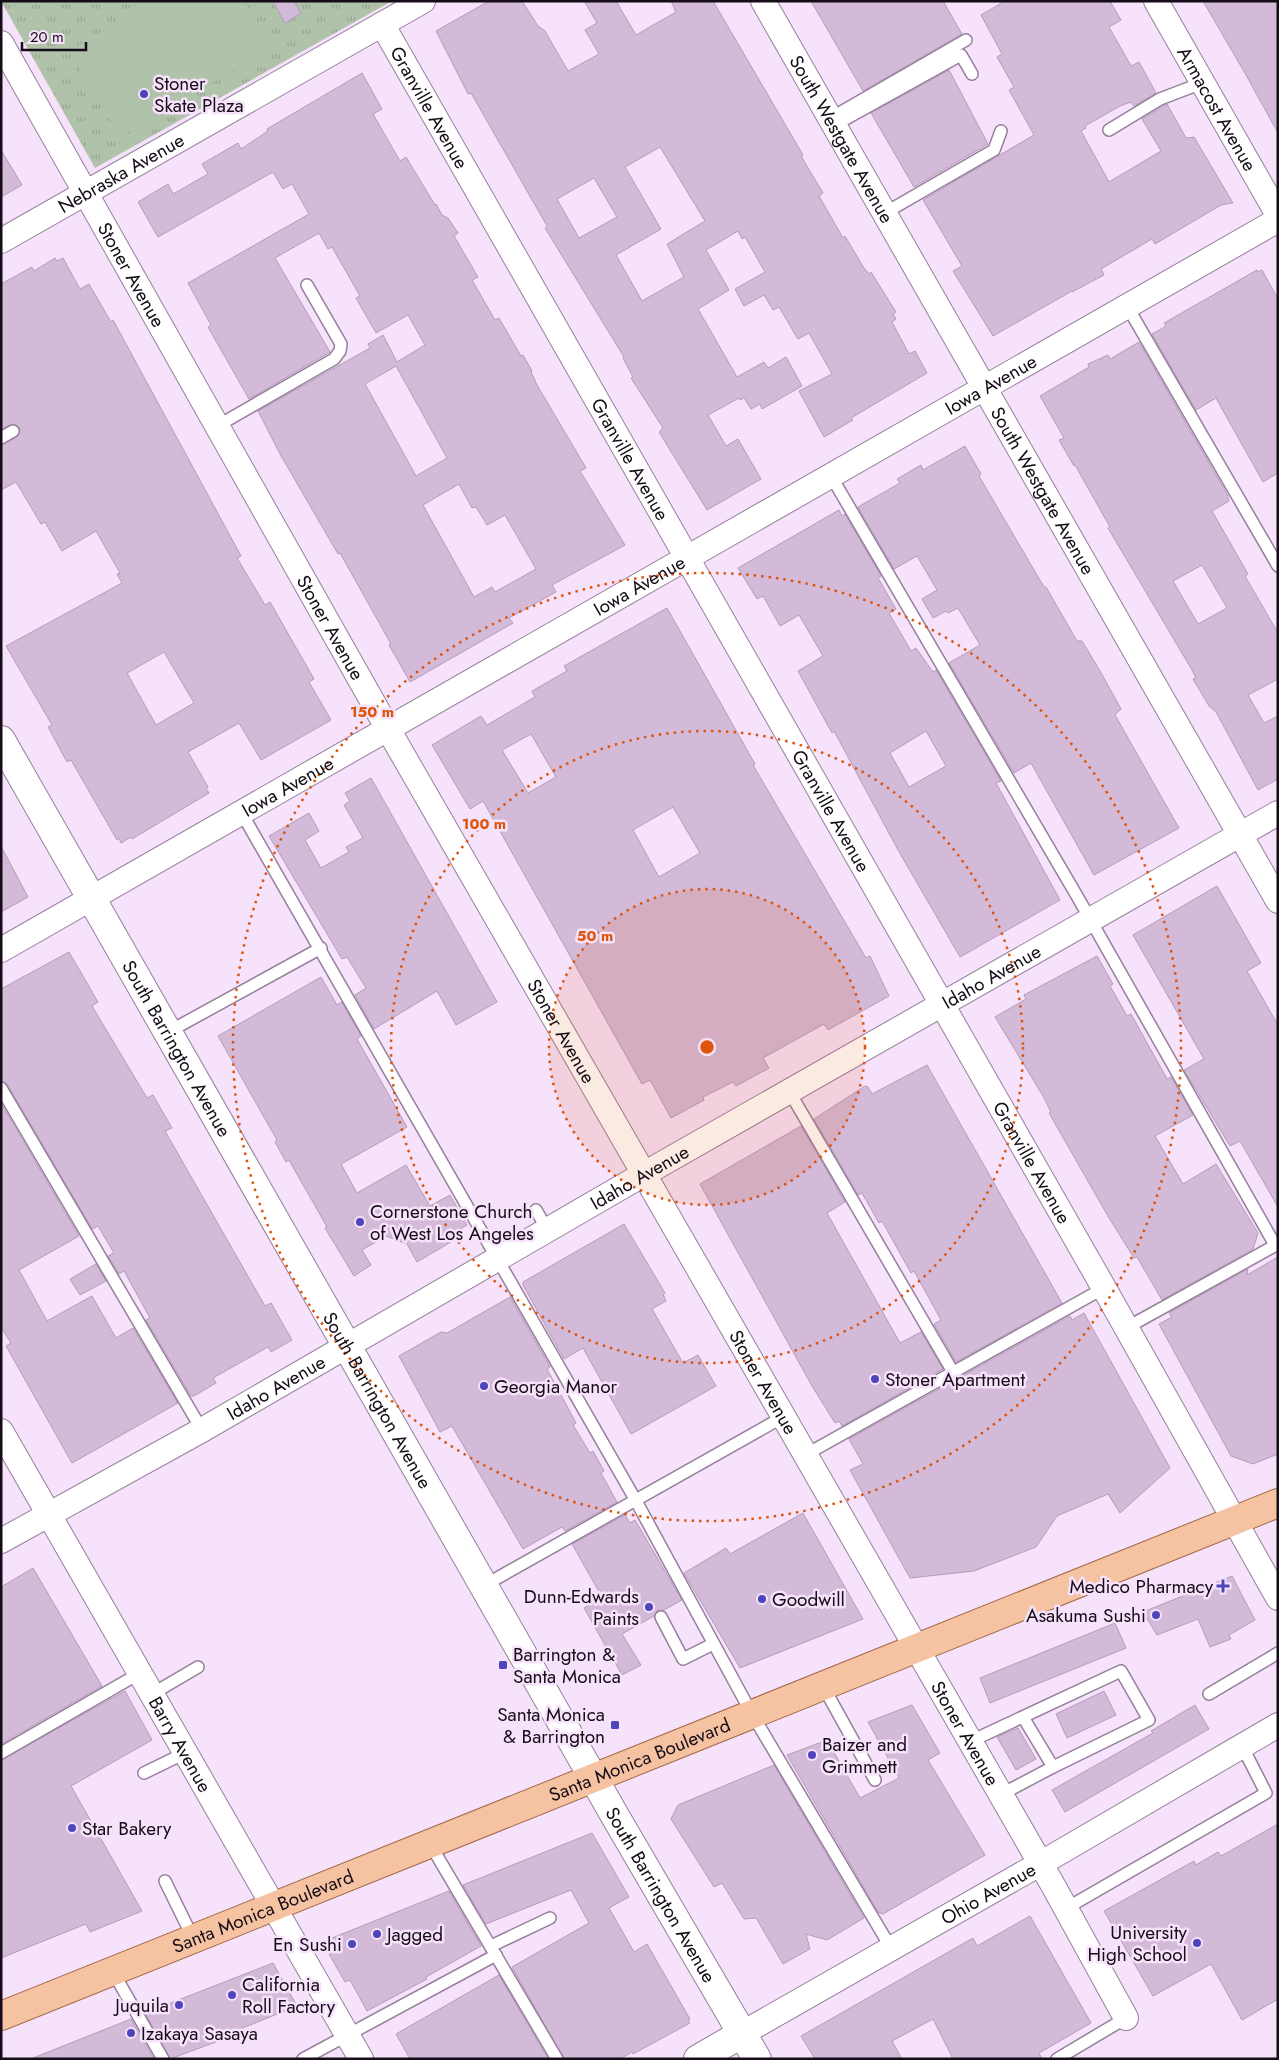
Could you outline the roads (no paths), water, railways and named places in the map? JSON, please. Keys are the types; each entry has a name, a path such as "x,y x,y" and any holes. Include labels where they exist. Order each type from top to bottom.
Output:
{"main road":[{"name":"Santa Monica Boulevard","path":"1,2016 1278,1503"}],"street":[{"name":"Nebraska Avenue","path":"1,241 424,1"},
{"name":"South Westgate Avenue","path":"763,1 983,389 1278,901"},
{"name":"Armacost Avenue","path":"1156,1 1278,215"},
{"name":"Granville Avenue","path":"382,24 941,1006 1104,1288 1278,1598"},
{"name":"Stoner Avenue","path":"1,43 219,425 388,729 1126,2018"},
{"name":"Iowa Avenue","path":"1,950 1278,220"},
{"name":"South Barrington Avenue","path":"1,740 594,1778 757,2059"},
{"name":"Idaho Avenue","path":"1,1541 202,1430 644,1174 1278,814"},
{"name":"Barry Avenue","path":"1,1431 361,2059"},
{"name":"Ohio Avenue","path":"698,2059 1278,1725"}],"lane":[{"path":"831,123 966,40"},
{"path":"831,123 961,55 972,74"},
{"path":"1109,130 1160,100 1202,83"},
{"path":"883,214 994,150 1001,131"},
{"path":"219,425 334,359 340,351 341,344 307,285"},
{"path":"1127,306 1278,566"},
{"path":"1,438 13,431"},
{"path":"831,476 1091,921 1276,1244 1126,1328"},
{"path":"242,812 635,1499 752,1714 891,1948"},
{"path":"168,1032 321,948"},
{"path":"1,1088 202,1430"},
{"path":"789,1091 953,1372"},
{"path":"536,1210 548,1231"},
{"path":"805,1456 1104,1288"},
{"path":"484,1585 783,1417"},
{"path":"662,1617 683,1659 714,1644"},
{"path":"1209,1694 1278,1653"},
{"path":"152,1694 198,1667"},
{"path":"969,1742 1121,1672 1149,1720 1000,1795"},
{"path":"1,1752 140,1673"},
{"path":"823,1686 875,1780"},
{"path":"1023,1717 1053,1767"},
{"path":"1065,1909 1266,1793 1242,1746"},
{"path":"144,1773 185,1753"},
{"path":"430,1844 557,2059"},
{"path":"165,1881 193,1938"},
{"path":"303,2059 550,1918"},
{"path":"113,1971 163,2059"},
{"path":"1057,2059 1126,2018"}],"place":[{"name":"Stoner Skate Plaza","path":"144,94"},
{"name":"Cornerstone Church of West Los Angeles","path":"360,1222"},
{"name":"Stoner Apartment","path":"875,1379"},
{"name":"Georgia Manor","path":"484,1386"},
{"name":"Medico Pharmacy","path":"1223,1586"},
{"name":"Goodwill","path":"762,1599"},
{"name":"Dunn-Edwards Paints","path":"649,1607"},
{"name":"Asakuma Sushi","path":"1156,1615"},
{"name":"Barrington & Santa Monica","path":"503,1665"},
{"name":"Santa Monica & Barrington","path":"615,1725"},
{"name":"Baizer and Grimmett","path":"812,1755"},
{"name":"Star Bakery","path":"72,1828"},
{"name":"Jagged","path":"377,1934"},
{"name":"University High School","path":"1197,1943"},
{"name":"En Sushi","path":"352,1944"},
{"name":"California Roll Factory","path":"232,1995"},
{"name":"Juquila","path":"179,2005"},
{"name":"Izakaya Sasaya","path":"131,2033"}]}
